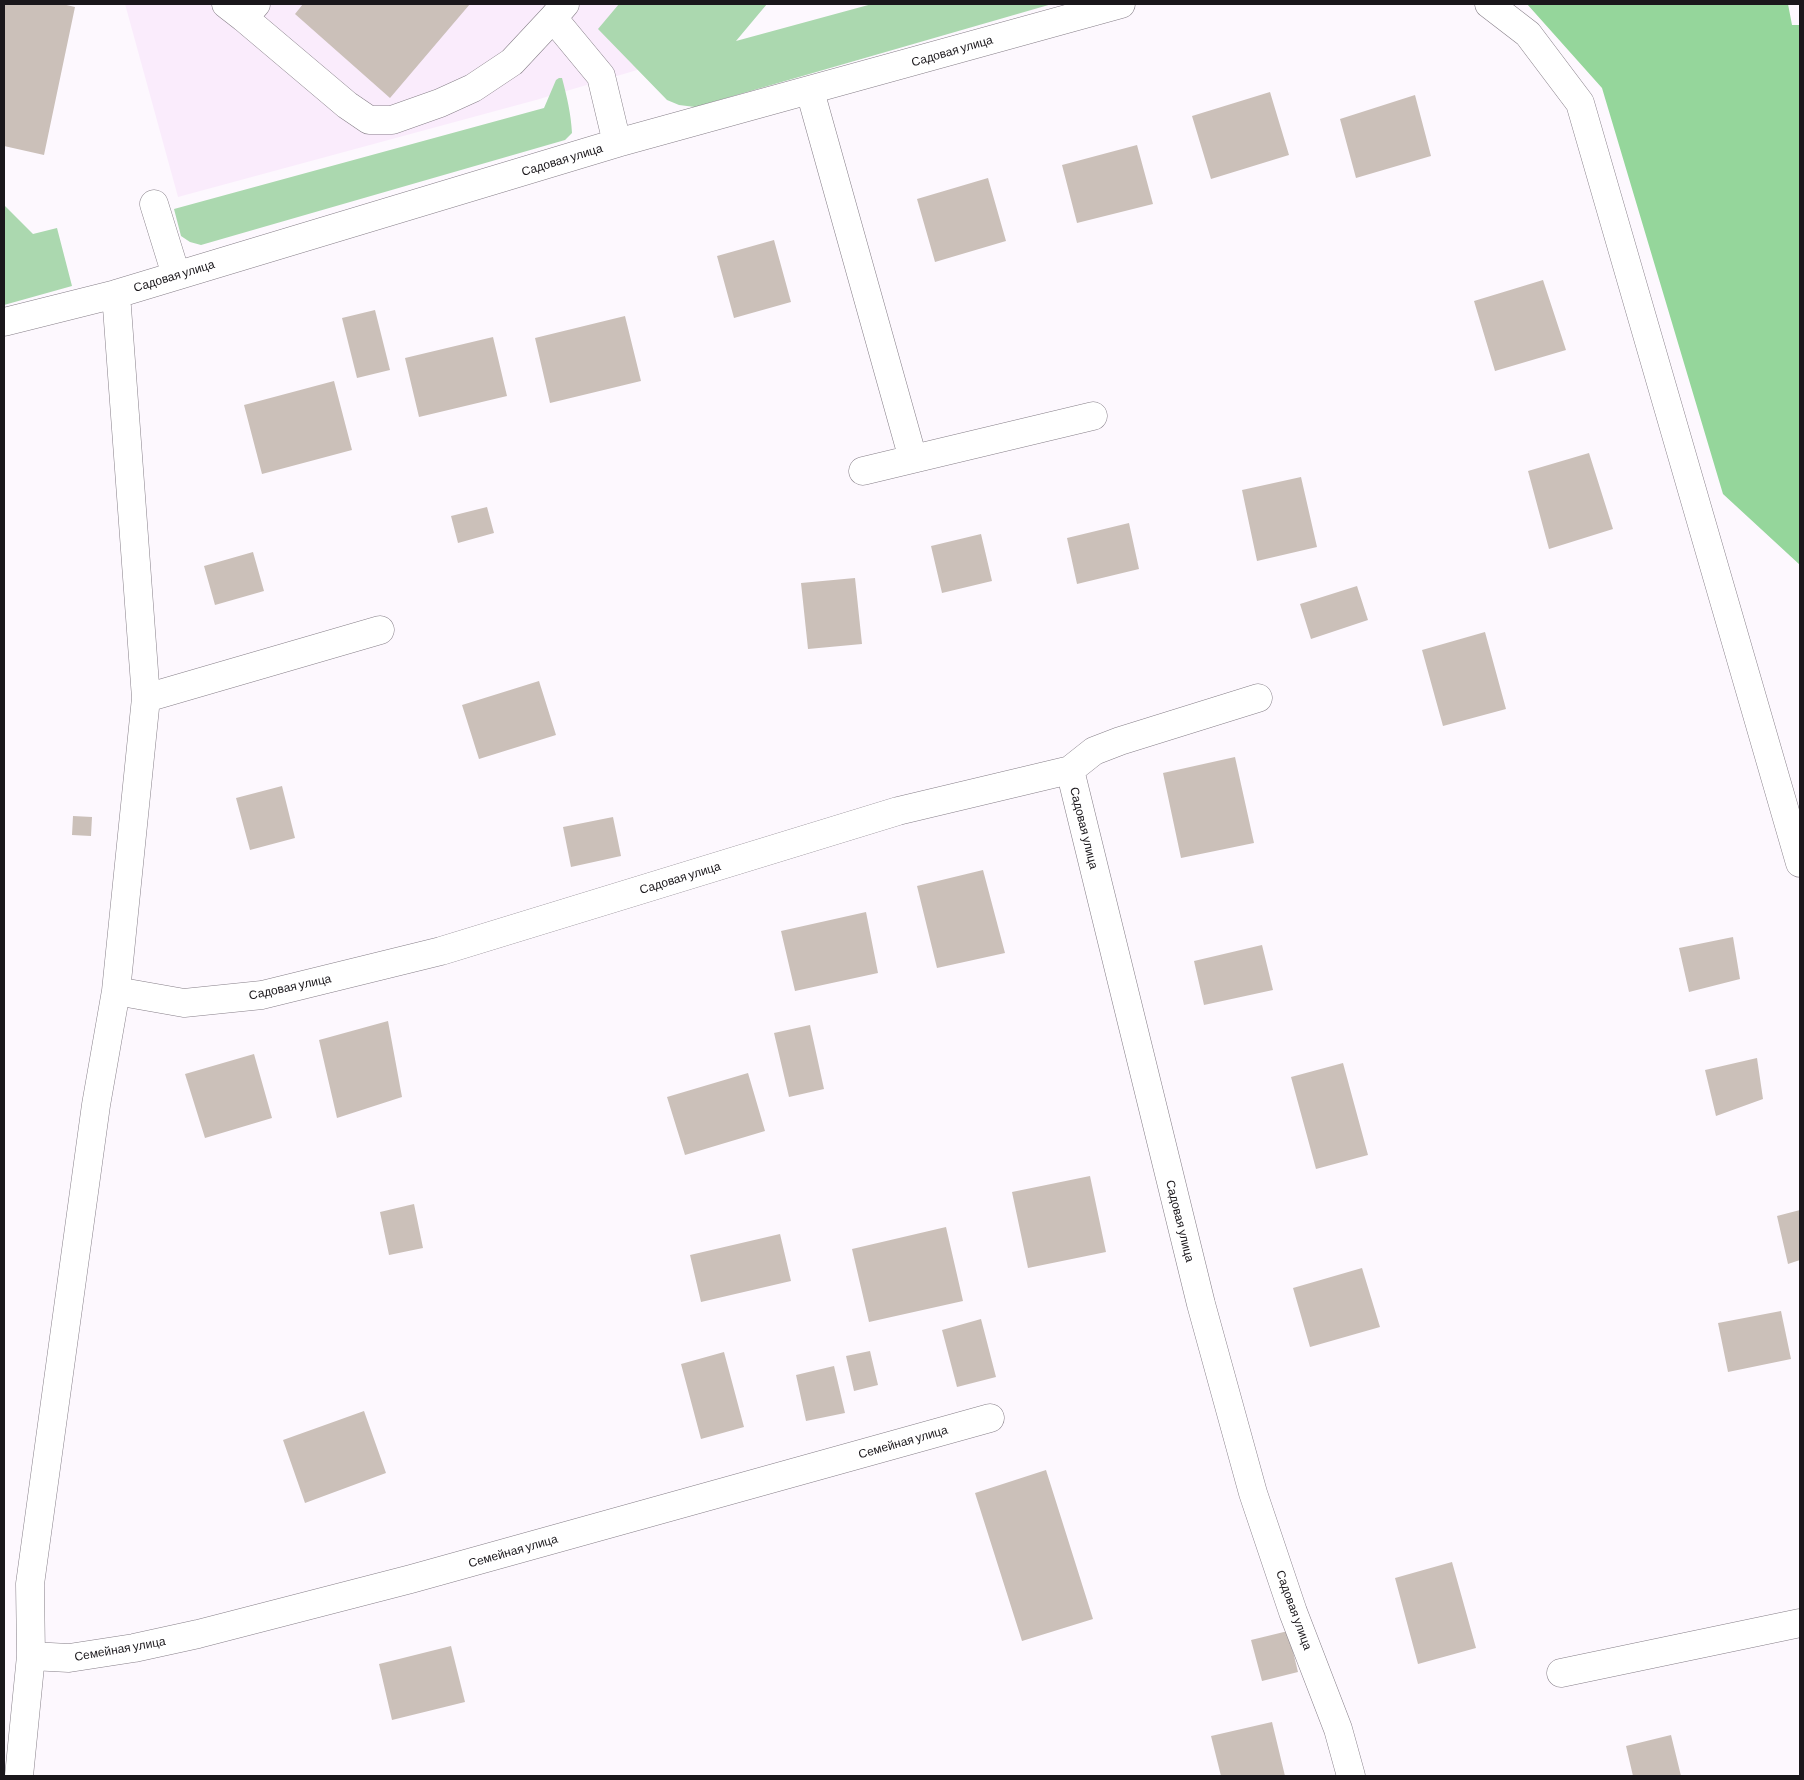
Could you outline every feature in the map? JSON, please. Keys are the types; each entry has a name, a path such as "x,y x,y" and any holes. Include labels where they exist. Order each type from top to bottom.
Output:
{"street":[{"name":"Садовая улица","path":"4,322 116,294 617,143 1121,4"},
{"path":"1489,4 1528,34 1580,104 1800,863"},
{"path":"242,8 347,105 370,120 392,120 440,103 473,88 512,62 559,11 601,76 617,143"},
{"path":"810,91 913,459"},
{"path":"154,204 176,276"},
{"path":"19,1776 31,1656 30,1584 96,1105 116,991 146,698 116,294"},
{"path":"863,471 1093,416"},
{"path":"146,698 380,630"},
{"path":"1070,770 1094,751 1120,741 1258,698"},
{"name":"Садовая улица","path":"116,991 184,1003 262,995 441,950 898,811 1070,770 1201,1304 1253,1493 1293,1612 1338,1729 1351,1776"},
{"name":"Семейная улица","path":"31,1656 70,1658 134,1648 198,1634 411,1579 990,1418"},
{"path":"1561,1673 1800,1623"}],"shaded area":[{"path":"125,4 767,4 735,41 536,100 178,197"}],"green space":[{"path":"619,4 767,4 736,41 872,4 1052,4 695,107 679,105 667,100 598,29"},
{"path":"1527,4 1788,4 1792,25 1800,25 1800,565 1723,494 1602,88"},
{"path":"562,78 572,133 565,140 201,245 190,242 181,236 174,209 544,108 556,80"},
{"path":"4,205 33,234 57,228 72,286 4,305"}],"building":[{"path":"4,4 62,4 75,7 44,155 4,146"},
{"path":"303,4 470,4 390,98 295,14"},
{"path":"1270,92 1289,155 1211,179 1192,116"},
{"path":"1415,95 1431,156 1356,178 1340,119"},
{"path":"1137,145 1153,204 1077,223 1062,165"},
{"path":"988,178 1006,241 935,262 917,199"},
{"path":"774,240 791,302 734,318 717,256"},
{"path":"1543,280 1566,350 1495,371 1474,301"},
{"path":"375,310 390,370 357,378 342,318"},
{"path":"625,316 641,381 550,403 535,338"},
{"path":"493,337 507,396 419,417 405,358"},
{"path":"334,381 352,450 262,474 244,405"},
{"path":"1589,453 1613,529 1549,549 1528,471"},
{"path":"1301,477 1317,547 1257,561 1242,490"},
{"path":"487,507 494,533 458,543 451,516"},
{"path":"1129,523 1139,569 1077,584 1067,538"},
{"path":"981,534 992,581 942,593 931,546"},
{"path":"253,552 264,591 215,605 204,566"},
{"path":"855,578 862,644 808,649 801,583"},
{"path":"1357,586 1368,620 1311,639 1300,604"},
{"path":"1485,632 1506,709 1443,726 1422,650"},
{"path":"539,681 556,735 479,759 462,705"},
{"path":"1235,757 1254,843 1181,858 1163,773"},
{"path":"282,786 295,838 250,850 236,798"},
{"path":"73,816 92,817 91,836 72,835"},
{"path":"613,817 621,856 571,867 563,827"},
{"path":"983,870 1005,953 937,968 917,886"},
{"path":"866,912 878,973 795,991 781,931"},
{"path":"1733,937 1740,979 1689,992 1679,948"},
{"path":"1262,945 1273,990 1204,1005 1194,961"},
{"path":"388,1021 402,1097 337,1118 319,1040"},
{"path":"810,1025 824,1089 789,1097 774,1033"},
{"path":"254,1054 272,1118 205,1138 185,1074"},
{"path":"1757,1058 1763,1099 1716,1116 1705,1070"},
{"path":"1343,1063 1368,1155 1316,1169 1291,1077"},
{"path":"748,1073 765,1131 685,1155 667,1097"},
{"path":"1090,1176 1106,1252 1028,1268 1012,1192"},
{"path":"414,1204 423,1248 389,1255 380,1212"},
{"path":"1800,1210 1800,1260 1788,1264 1777,1216"},
{"path":"946,1227 963,1301 869,1322 852,1249"},
{"path":"780,1234 791,1281 701,1302 690,1255"},
{"path":"1362,1268 1380,1327 1310,1347 1293,1288"},
{"path":"1781,1311 1791,1359 1728,1372 1718,1323"},
{"path":"981,1319 996,1377 957,1387 942,1330"},
{"path":"870,1351 878,1385 854,1391 846,1356"},
{"path":"724,1352 744,1427 701,1439 681,1364"},
{"path":"834,1366 845,1413 806,1421 796,1375"},
{"path":"364,1411 386,1473 305,1503 283,1440"},
{"path":"1046,1470 1093,1619 1022,1641 975,1493"},
{"path":"1452,1562 1476,1648 1418,1664 1395,1578"},
{"path":"1288,1631 1298,1672 1262,1681 1251,1640"},
{"path":"451,1646 465,1702 392,1720 379,1664"},
{"path":"1272,1722 1285,1776 1221,1776 1211,1736"},
{"path":"1671,1735 1681,1776 1633,1776 1626,1746"}]}
